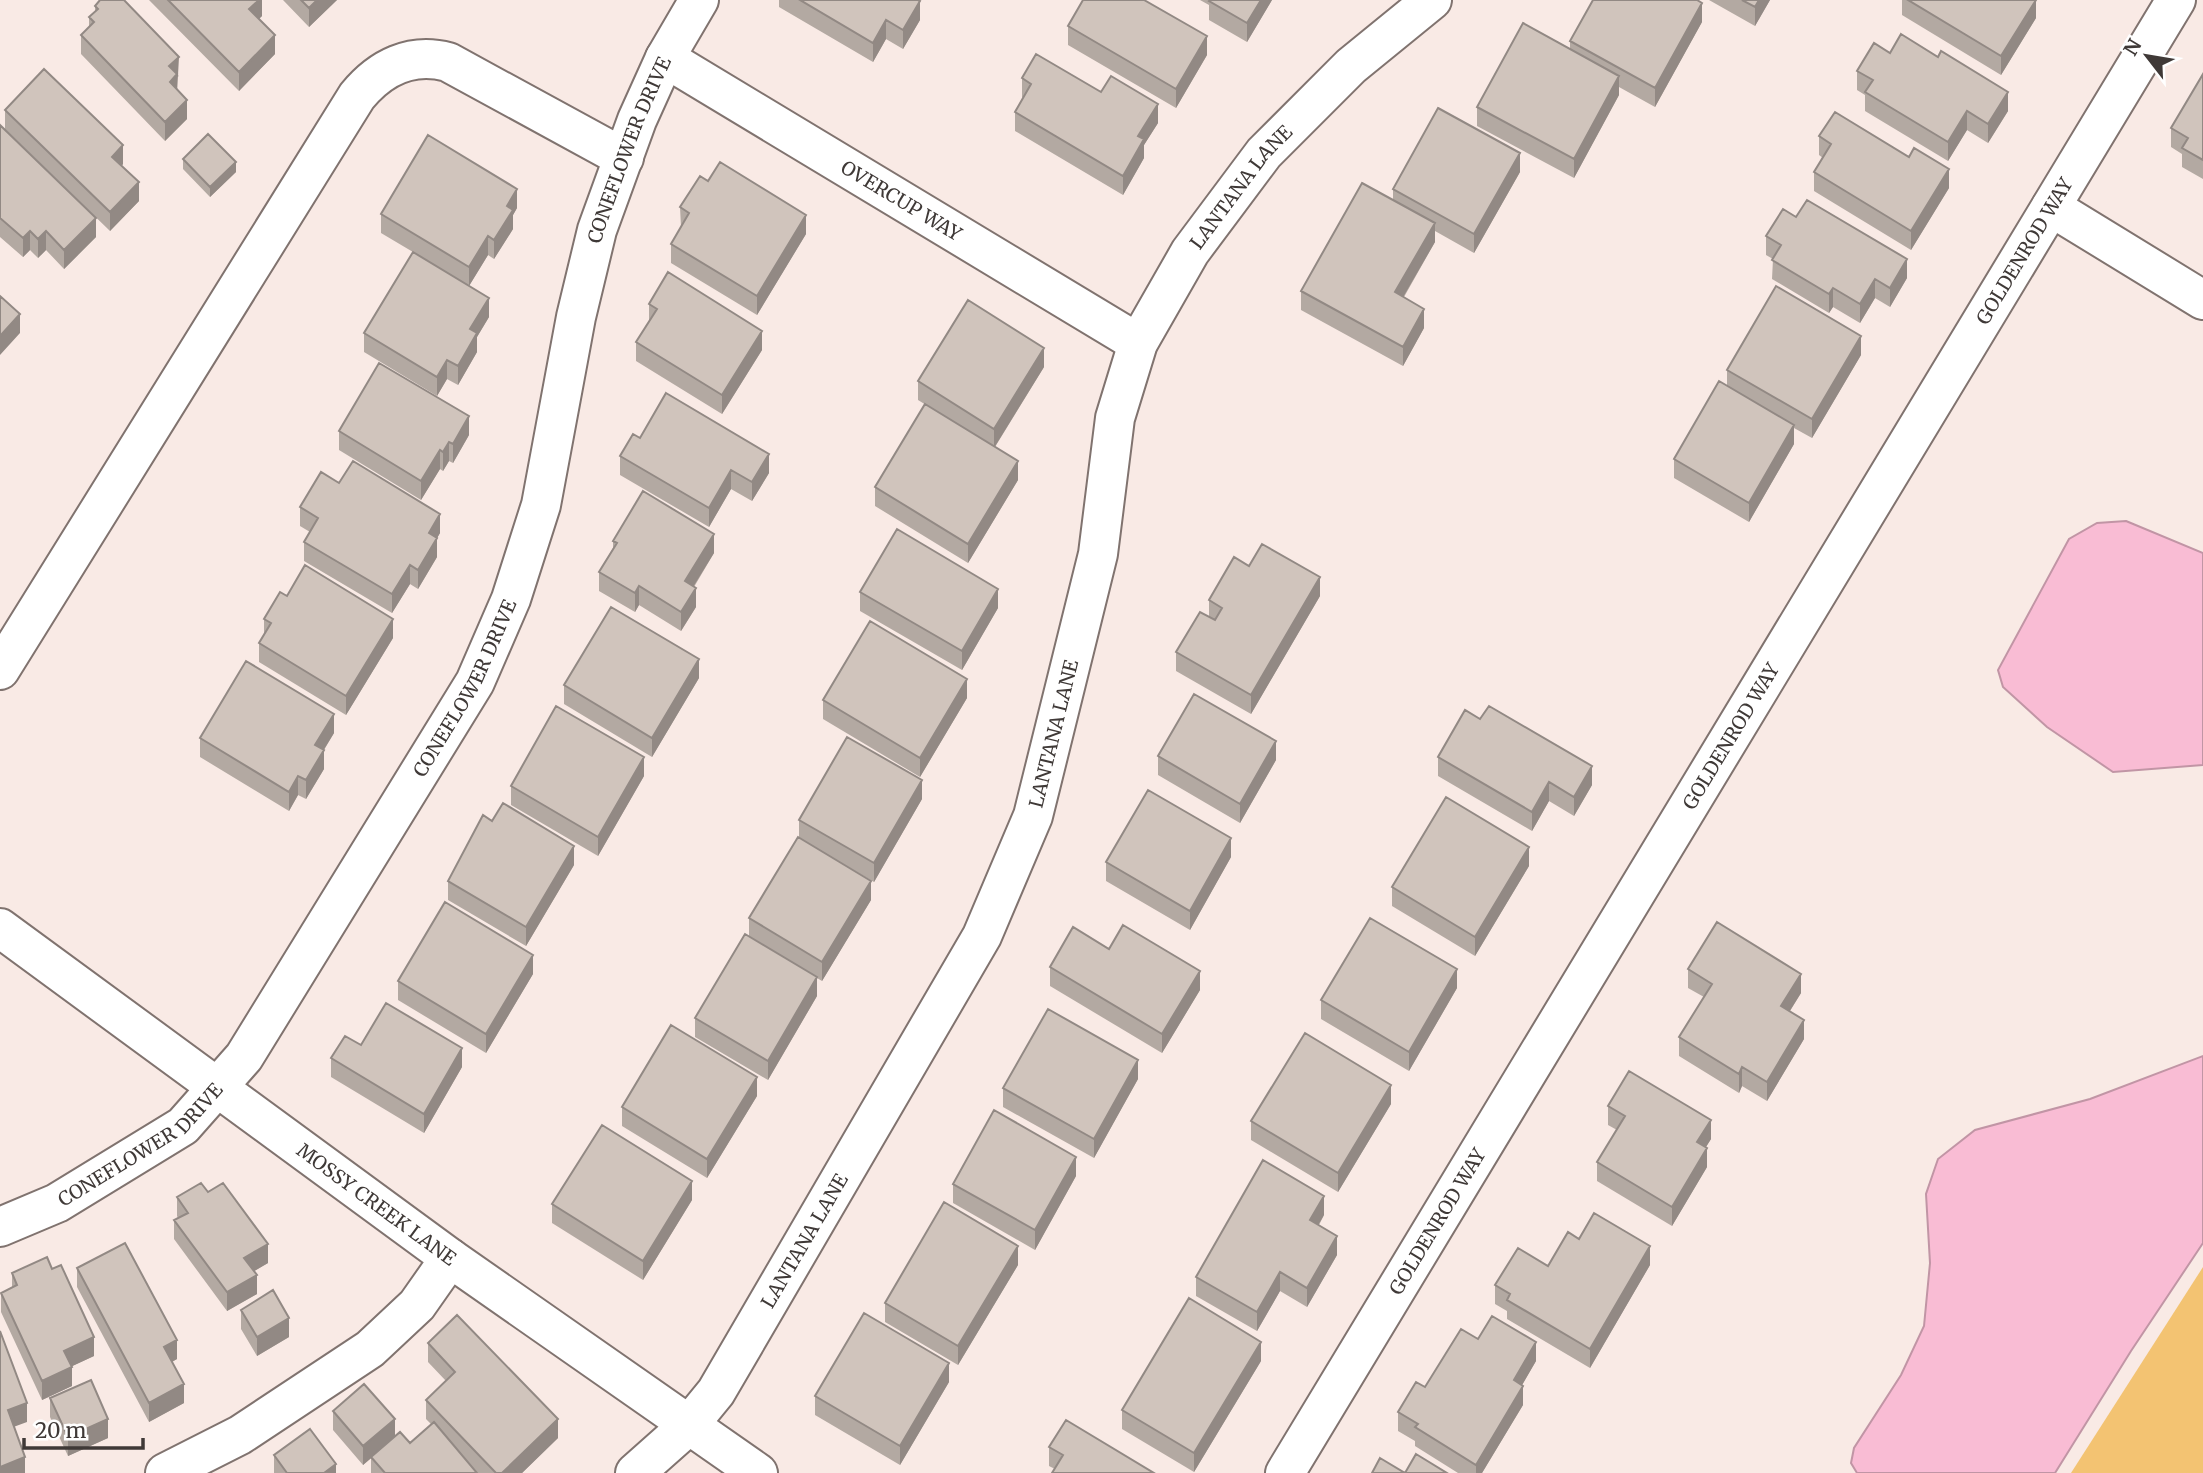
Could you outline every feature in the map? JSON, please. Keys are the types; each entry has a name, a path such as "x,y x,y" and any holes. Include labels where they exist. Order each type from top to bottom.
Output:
{"street":[{"name":"CONEFLOWER DRIVE","path":"0,1227 57,1203 183,1126 217,1087 244,1056 475,682 511,599 541,505 576,317 597,230 665,58 699,0"},
{"name":"LANTANA LANE","path":"635,1473 689,1425 716,1392 982,936 1033,816 1098,554 1115,418 1138,343 1190,252 1265,153 1351,66 1432,0"},
{"name":"GOLDENROD WAY","path":"1285,1473 2176,0"},
{"path":"0,670 350,108 371,79 411,60 430,57 448,62 624,158"},
{"name":"OVERCUP WAY","path":"665,58 1138,343"},
{"path":"2051,207 2203,300"},
{"name":"MOSSY CREEK LANE","path":"0,928 450,1258 758,1473"},
{"path":"165,1473 240,1435 370,1349 416,1305 450,1258"}],"shaded area":[{"path":"2126,521 2203,553 2203,765 2113,772 2047,727 2003,687 1998,670 2069,539 2097,523"},
{"path":"2203,1056 2203,1243 2131,1351 2055,1473 1857,1473 1851,1463 1854,1448 1901,1375 1924,1326 1930,1263 1926,1194 1938,1159 1975,1130 2090,1099"},
{"path":"2203,1267 2203,1473 2071,1473"}],"building":[{"path":"100,0 124,0 179,57 169,66 177,74 170,82 187,100 165,122 81,35 94,22 89,17 98,9 95,6"},
{"path":"168,0 259,0 249,9 275,35 239,72"},
{"path":"301,0 317,0 309,8"},
{"path":"800,0 920,1 903,30 886,20 873,43"},
{"path":"1083,0 1144,0 1207,36 1176,89 1068,26"},
{"path":"1210,0 1261,0 1247,23"},
{"path":"1593,0 1697,0 1702,3 1655,88 1570,41"},
{"path":"1742,0 1759,0 1755,7"},
{"path":"1908,0 2036,0 2001,56"},
{"path":"1523,23 1619,76 1574,159 1477,107"},
{"path":"1901,34 1938,57 1941,51 2008,92 1988,124 1967,111 1948,142 1865,92 1873,80 1857,71 1874,43 1890,53"},
{"path":"1036,54 1101,92 1111,76 1158,104 1138,136 1144,139 1123,176 1015,112 1031,84 1022,78"},
{"path":"44,69 123,145 112,157 139,182 110,212 5,110"},
{"path":"2203,74 2203,160 2182,148 2188,138 2171,128"},
{"path":"1438,108 1520,153 1474,234 1393,189"},
{"path":"1835,112 1909,157 1914,148 1949,169 1911,231 1814,172 1831,144 1819,136"},
{"path":"0,125 96,218 64,250 46,231 38,239 30,231 23,238 0,218"},
{"path":"208,134 236,162 210,187 183,159"},
{"path":"428,135 517,189 507,206 513,210 494,240 488,236 469,267 381,214"},
{"path":"720,162 806,215 757,296 671,244 689,213 680,207 700,176 708,181"},
{"path":"1362,183 1435,223 1395,292 1424,309 1403,347 1301,291"},
{"path":"1807,200 1907,259 1890,288 1875,279 1860,304 1833,288 1829,294 1772,260 1781,245 1766,236 1783,209 1796,217"},
{"path":"413,252 489,298 470,329 477,333 458,366 447,360 437,377 364,333"},
{"path":"668,272 762,331 722,395 636,342 657,309 649,304"},
{"path":"1776,286 1861,336 1812,419 1727,370"},
{"path":"0,296 20,314 0,336"},
{"path":"968,300 1044,348 994,429 918,381"},
{"path":"379,363 469,416 453,444 449,442 443,452 440,450 421,481 339,431"},
{"path":"1719,381 1794,425 1749,503 1674,459"},
{"path":"666,393 769,454 752,482 731,470 709,508 620,456 633,434 640,438"},
{"path":"925,404 1018,461 968,544 875,487"},
{"path":"353,461 440,514 429,533 437,538 418,570 410,565 392,594 304,542 318,518 300,507 321,472 339,483"},
{"path":"643,491 714,534 685,581 696,588 681,612 639,586 635,593 599,572 617,543 613,541"},
{"path":"897,529 998,589 962,651 860,592"},
{"path":"1262,544 1320,577 1251,695 1176,652 1200,612 1215,620 1222,608 1209,600 1234,557 1249,566"},
{"path":"305,565 393,619 346,696 259,643 271,623 264,619 280,592 287,596"},
{"path":"611,607 699,659 652,738 564,685"},
{"path":"870,621 967,679 920,758 823,700"},
{"path":"246,661 334,714 315,745 324,750 306,780 298,776 289,792 200,738"},
{"path":"1194,694 1276,741 1240,804 1158,756"},
{"path":"556,706 644,757 598,837 511,786"},
{"path":"1489,706 1592,766 1574,797 1549,782 1532,812 1438,757 1465,710 1480,719"},
{"path":"847,737 922,780 874,863 799,820"},
{"path":"1148,790 1231,838 1190,911 1106,862"},
{"path":"1446,797 1529,847 1475,937 1392,887"},
{"path":"503,803 574,846 526,927 448,881 483,815 492,821"},
{"path":"798,837 871,881 822,962 749,918"},
{"path":"445,902 533,955 486,1034 398,981"},
{"path":"1370,918 1457,969 1409,1052 1321,1000"},
{"path":"1717,922 1801,974 1781,1006 1804,1020 1767,1082 1742,1067 1739,1074 1679,1037 1712,984 1688,969"},
{"path":"1123,925 1200,971 1162,1034 1050,967 1073,927 1109,949"},
{"path":"745,934 817,977 768,1061 695,1018"},
{"path":"386,1003 462,1048 424,1114 331,1058 345,1036 361,1045"},
{"path":"1048,1009 1138,1060 1094,1139 1003,1088"},
{"path":"671,1025 757,1077 707,1159 622,1107"},
{"path":"1305,1033 1391,1085 1338,1173 1251,1121"},
{"path":"1629,1071 1711,1120 1697,1142 1707,1148 1672,1207 1597,1162 1625,1116 1608,1106"},
{"path":"994,1110 1076,1157 1035,1230 953,1184"},
{"path":"602,1125 692,1181 643,1261 552,1204"},
{"path":"1263,1160 1324,1196 1310,1220 1337,1236 1307,1288 1280,1272 1257,1312 1196,1277"},
{"path":"201,1183 208,1192 223,1183 268,1244 244,1258 257,1275 227,1292 174,1220 188,1213 177,1197"},
{"path":"944,1202 1018,1246 958,1346 885,1303"},
{"path":"1594,1213 1650,1246 1590,1349 1507,1300 1510,1294 1495,1285 1518,1248 1548,1266 1568,1232 1579,1239"},
{"path":"125,1243 177,1340 164,1347 184,1384 149,1403 77,1268"},
{"path":"47,1257 52,1269 61,1265 94,1337 64,1351 72,1367 42,1381 1,1293 17,1285 12,1273"},
{"path":"273,1290 289,1318 257,1337 241,1310"},
{"path":"1189,1298 1261,1342 1194,1453 1122,1410"},
{"path":"864,1313 949,1363 900,1446 815,1396"},
{"path":"457,1315 558,1419 502,1473 496,1473 426,1400 455,1372 428,1343"},
{"path":"1492,1316 1536,1342 1514,1380 1523,1386 1476,1465 1415,1427 1418,1424 1398,1412 1416,1382 1425,1387 1461,1329 1478,1339"},
{"path":"0,1331 27,1403 8,1410 25,1457 0,1467"},
{"path":"91,1380 108,1419 68,1437 50,1398"},
{"path":"364,1384 395,1419 363,1446 333,1411"},
{"path":"1066,1420 1154,1473 1052,1473 1063,1455 1049,1447"},
{"path":"434,1422 477,1473 385,1473 371,1457 400,1432 410,1443"},
{"path":"310,1429 336,1464 324,1473 287,1473 274,1455"},
{"path":"1416,1454 1447,1473 1405,1473"},
{"path":"1380,1458 1405,1473 1372,1473"}]}
